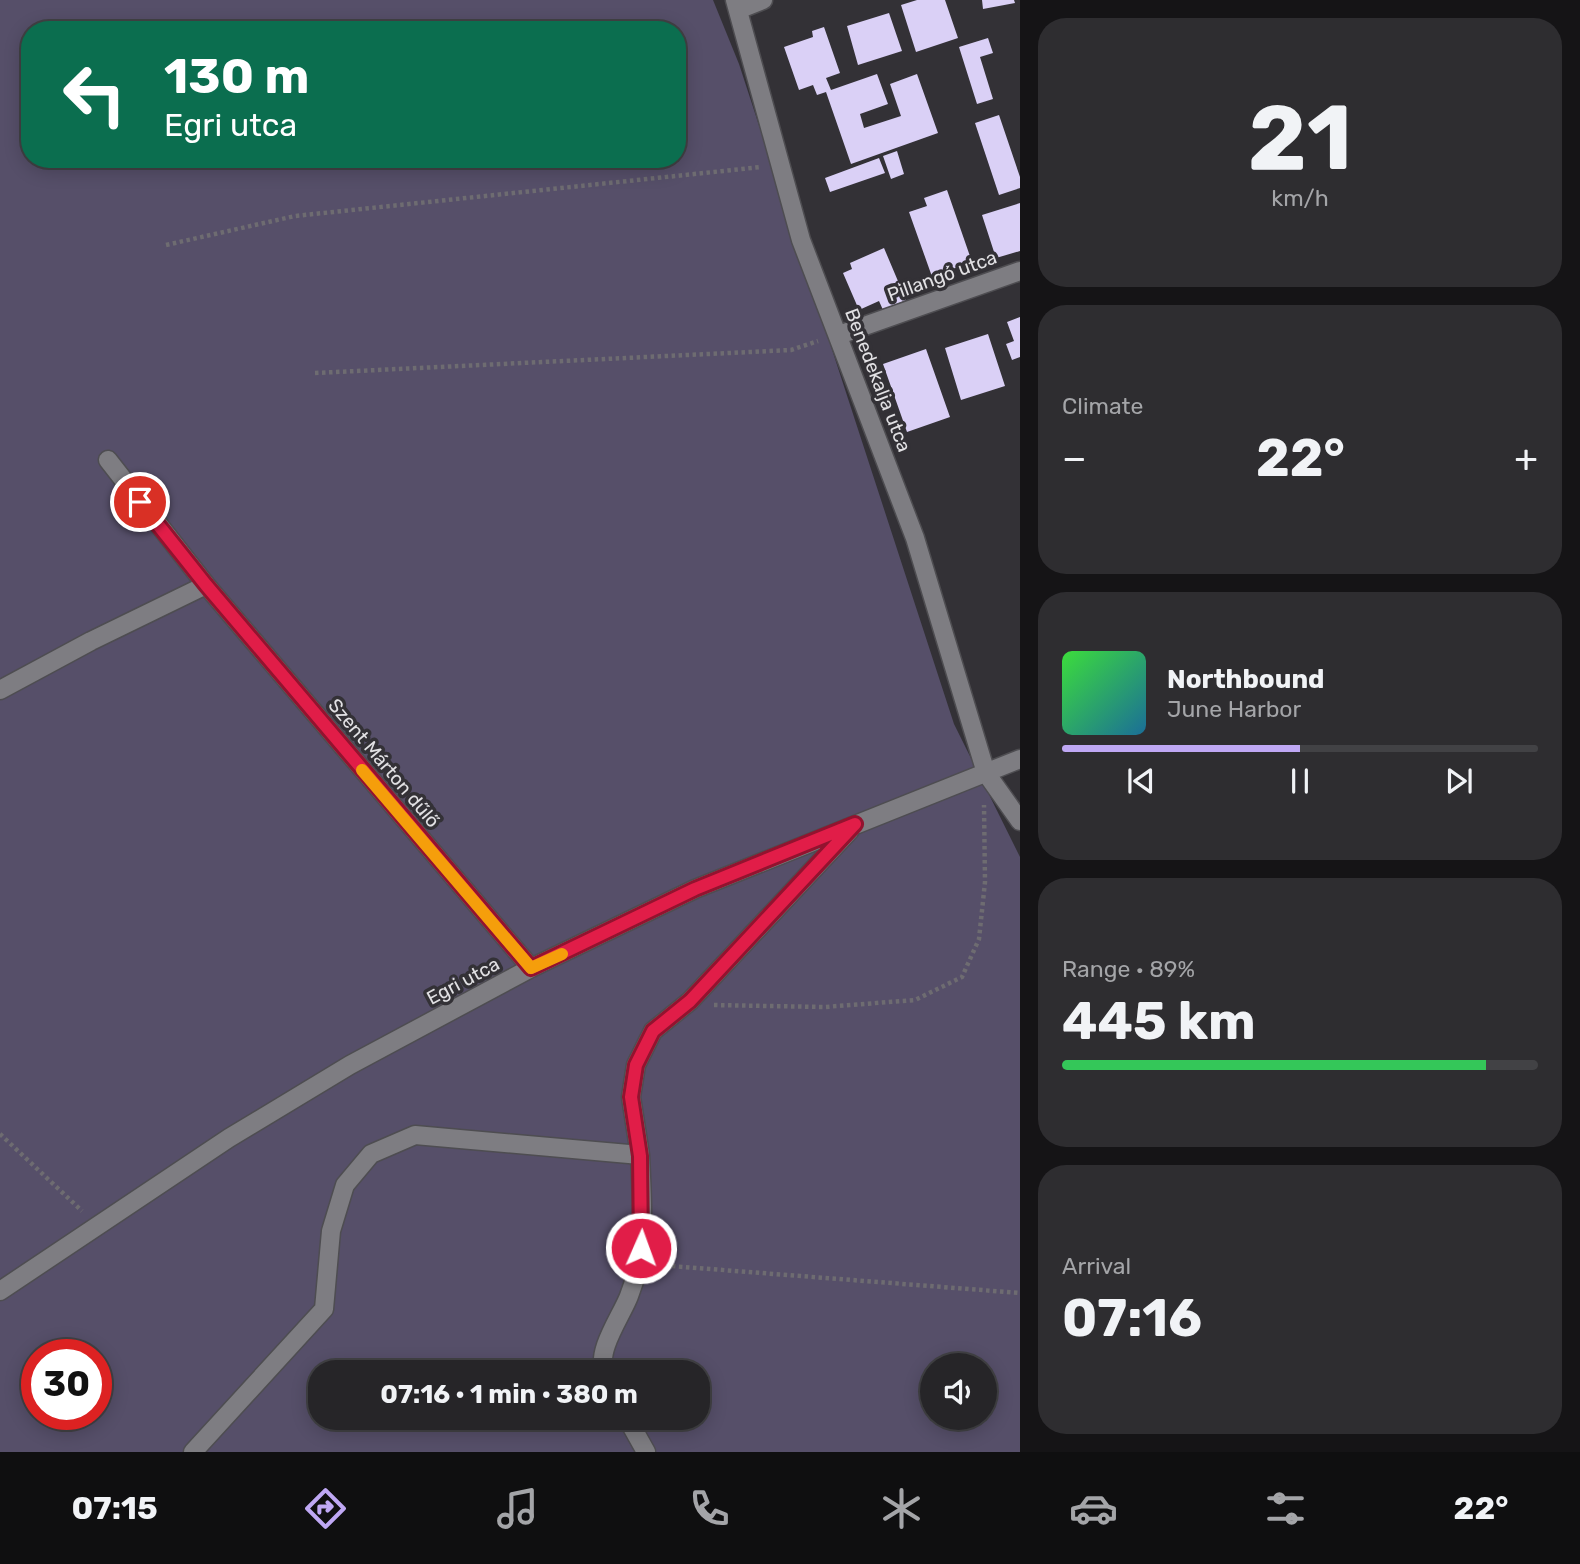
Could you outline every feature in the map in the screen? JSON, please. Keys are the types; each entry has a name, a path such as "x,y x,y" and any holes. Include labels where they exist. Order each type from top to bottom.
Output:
{"street":[{"path":"737,5 763,0"},
{"name":"Benedekalja utca","path":"737,5 801,240 915,538 986,773 1020,821"},
{"name":"Pillangó utca","path":"839,335 1020,271"},
{"name":"Szent Márton dűlő","path":"108,460 206,585 531,968"},
{"path":"0,690 91,641 206,585"},
{"name":"Egri utca","path":"0,1291 229,1138 350,1065 531,968 695,889 1020,759"},
{"path":"604,1360 609,1336 629,1296 639,1264 643,1232 640,1156 631,1097 636,1065 653,1031 690,1001 855,824"},
{"path":"193,1452 324,1309 331,1231 345,1185 371,1154 415,1135 640,1156"},
{"path":"634,1430 646,1452"}],"path":[{"path":"166,245 295,216 782,165"},
{"path":"315,373 791,350 839,335"},
{"path":"690,1001 717,1005 825,1007 915,1000 962,977 979,939 985,882 983,823 986,773"},
{"path":"0,1135 98,1226"},
{"path":"639,1264 1020,1293"}],"shaded area":[{"path":"0,0 713,0 739,64 954,724 1020,857 1020,1452 0,1452"}],"building":[{"path":"917,0 945,0 958,38 916,52 901,5"},
{"path":"982,0 1014,0 1015,3 983,9"},
{"path":"889,13 902,51 858,65 847,26"},
{"path":"824,27 840,73 826,78 831,90 877,74 888,104 860,114 864,128 901,116 890,84 917,74 938,133 851,164 826,92 817,95 813,85 799,90 784,47 813,37 812,31"},
{"path":"988,38 993,53 980,57 993,99 977,104 959,47"},
{"path":"999,115 1020,177 1020,188 999,195 975,123"},
{"path":"897,151 904,174 891,179 883,156"},
{"path":"879,158 885,173 830,192 825,178"},
{"path":"947,190 972,262 950,270 953,278 935,285 909,212 927,206 924,198"},
{"path":"1020,203 1020,251 996,258 982,215"},
{"path":"884,248 906,300 883,310 879,301 859,310 843,273 852,269 850,263"},
{"path":"1020,317 1020,357 1012,360 1006,344 1014,341 1007,322"},
{"path":"988,334 1005,386 961,400 945,348"},
{"path":"926,349 950,417 907,432 883,364"}],"slow traffic":[{"path":"362,770 531,968 562,954"}],"route":[{"path":"140,502 206,585 531,968 695,889 855,824 690,1001 653,1031 636,1065 631,1097 640,1156 643,1232 641,1248"}]}
